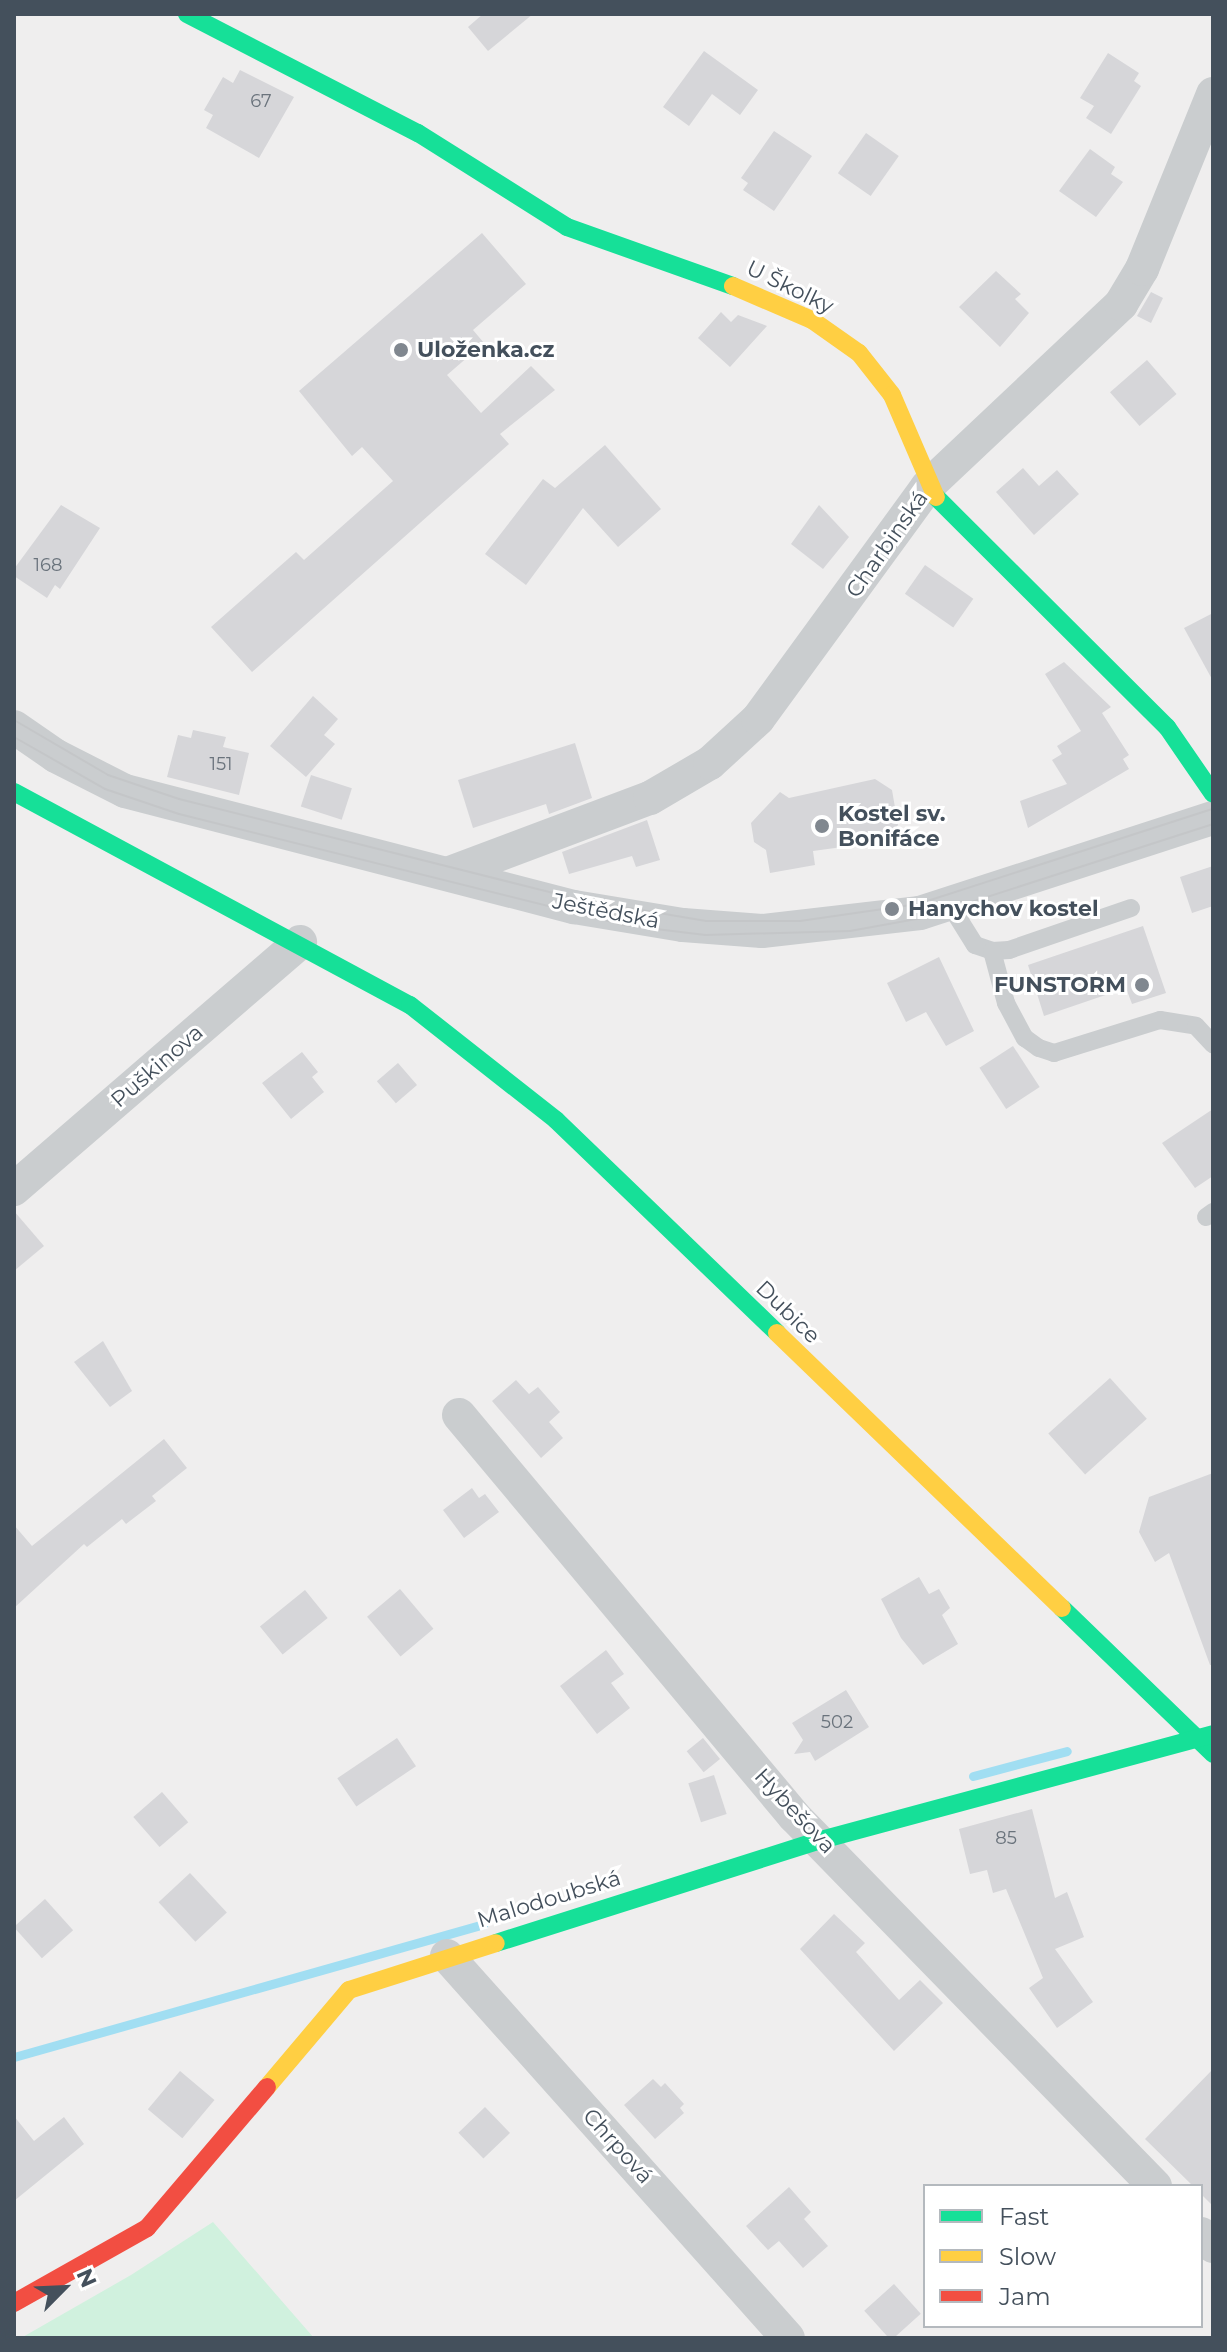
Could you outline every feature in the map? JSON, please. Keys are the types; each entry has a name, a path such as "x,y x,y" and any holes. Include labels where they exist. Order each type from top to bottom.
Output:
{"street":[{"name":"U Školky","path":"187,14 418,133 567,227 812,320 859,353 892,395 927,487 964,531 1167,727 1213,794"},
{"name":"Charbinská","path":"450,873 650,798 710,763 758,719 801,665 927,487 1121,304 1142,269 1213,94"},
{"name":"Ještědská","path":"14,727 56,756 125,791 574,907 683,925 762,931 883,920 950,905 1213,818"},
{"path":"14,792 300,942"},
{"name":"Puškinova","path":"14,1189 300,942"},
{"name":"Dubice","path":"300,942 410,1005 556,1120 1204,1736 1213,1754"},
{"name":"Hybešova","path":"459,1415 794,1816 821,1840 1153,2184"},
{"name":"Malodoubská","path":"14,2303 147,2228 349,1990 447,1956 821,1840 1204,1736"},
{"name":"Chrpová","path":"447,1956 788,2338"}],"lane":[{"path":"950,905 975,945 992,951 1009,950 1131,908"},
{"path":"992,951 1006,1003 1025,1038 1039,1048 1054,1053 1160,1020 1196,1026 1213,1044"}],"green space":[{"path":"213,2222 314,2338 21,2338 131,2275"}],"building":[{"path":"483,14 533,14 488,51 468,27"},
{"path":"704,51 758,90 740,115 712,94 689,126 663,107"},
{"path":"1108,53 1139,73 1134,81 1141,86 1111,134 1086,118 1094,106 1080,98"},
{"path":"240,70 294,97 259,158 206,128 213,115 204,110 223,77 233,83"},
{"path":"774,131 812,156 774,211 743,190 748,183 741,178"},
{"path":"866,133 899,156 871,196 838,173"},
{"path":"1090,149 1115,167 1111,174 1123,182 1096,217 1059,191"},
{"path":"482,233 526,284 473,330 484,343 447,375 481,413 531,366 555,390 500,434 509,444 252,672 211,627 296,552 304,560 393,481 362,447 352,456 299,391"},
{"path":"996,271 1021,294 1015,299 1029,313 1000,347 959,307"},
{"path":"1151,292 1163,298 1151,323 1137,316"},
{"path":"721,312 731,322 738,315 767,326 730,367 698,338"},
{"path":"1147,360 1177,394 1140,426 1110,392"},
{"path":"605,445 661,509 618,547 583,508 526,585 485,554 543,479 555,488"},
{"path":"1023,468 1039,486 1057,470 1079,494 1034,535 996,492"},
{"path":"61,505 100,528 60,589 55,585 47,598 14,576 14,569"},
{"path":"819,505 849,537 823,569 791,544"},
{"path":"925,565 973,599 953,628 905,594"},
{"path":"1213,613 1213,681 1184,628"},
{"path":"1064,662 1111,707 1102,713 1129,755 1123,759 1129,769 1028,828 1020,801 1067,784 1052,760 1062,754 1057,746 1081,731 1045,674"},
{"path":"313,696 338,719 324,735 335,744 306,777 270,746"},
{"path":"193,730 226,737 223,747 249,753 239,795 167,777 178,735 191,738"},
{"path":"575,743 592,798 549,814 546,804 473,828 458,780"},
{"path":"311,775 352,788 342,820 301,806"},
{"name":"Kostel sv. Bonifáce","path":"875,779 892,790 898,825 886,841 813,851 815,865 770,873 766,850 754,842 751,823 780,792 789,798"},
{"path":"647,820 660,860 636,867 632,856 569,874 562,852"},
{"path":"1213,866 1213,906 1192,913 1180,877"},
{"path":"1143,926 1166,993 1132,1004 1126,988 1044,1016 1028,965"},
{"path":"939,957 974,1031 946,1046 926,1012 906,1022 887,983"},
{"path":"1013,1046 1040,1087 1006,1109 979,1068"},
{"path":"302,1052 318,1072 312,1077 324,1092 291,1119 262,1083"},
{"path":"398,1063 417,1085 396,1103 377,1081"},
{"path":"1213,1109 1213,1176 1195,1188 1162,1143"},
{"path":"14,1211 44,1246 14,1271"},
{"path":"103,1341 132,1391 110,1407 74,1362"},
{"path":"1110,1378 1147,1419 1085,1474 1048,1434"},
{"path":"516,1380 529,1394 538,1387 560,1412 549,1422 563,1438 541,1458 492,1401"},
{"path":"164,1439 187,1468 152,1496 156,1501 126,1524 122,1519 87,1547 84,1544 14,1608 14,1525 32,1546"},
{"path":"1213,1473 1213,1665 1210,1665 1169,1553 1155,1562 1139,1532 1149,1497"},
{"path":"472,1488 479,1498 485,1494 499,1512 464,1538 443,1510"},
{"path":"919,1577 929,1594 939,1589 950,1608 942,1615 958,1644 923,1665 901,1638 881,1599"},
{"path":"400,1589 433,1629 400,1656 367,1617"},
{"path":"305,1590 328,1618 283,1654 260,1627"},
{"path":"606,1650 624,1674 611,1683 630,1708 597,1734 560,1686"},
{"path":"846,1690 869,1727 815,1761 810,1752 794,1754 803,1740 792,1723"},
{"path":"397,1738 416,1766 356,1806 337,1778"},
{"path":"703,1738 720,1759 704,1772 687,1751"},
{"path":"714,1775 727,1814 701,1822 688,1783"},
{"path":"162,1792 188,1822 160,1847 133,1817"},
{"path":"1032,1809 1055,1898 1067,1892 1084,1937 1055,1949 1093,2002 1057,2028 1029,1988 1043,1978 1006,1889 993,1893 987,1870 970,1874 959,1829"},
{"path":"190,1873 227,1912 195,1942 159,1902"},
{"path":"45,1899 73,1930 42,1958 14,1927"},
{"path":"834,1914 865,1943 856,1952 899,2000 920,1980 943,2003 894,2051 800,1949"},
{"path":"1213,2069 1213,2206 1203,2196 1203,2184 1191,2184 1145,2139"},
{"path":"180,2071 214,2100 182,2138 148,2109"},
{"path":"653,2079 661,2087 665,2083 684,2104 680,2108 684,2113 655,2139 624,2105"},
{"path":"485,2107 510,2133 483,2159 458,2133"},
{"path":"14,2116 34,2141 64,2117 84,2144 14,2201"},
{"path":"789,2187 811,2212 804,2219 828,2246 803,2268 779,2241 768,2250 746,2226"},
{"path":"894,2284 921,2314 894,2338 889,2338 864,2311"}],"waterway":[{"path":"973,1776 1067,1751"},
{"path":"14,2057 484,1924"}],"tram line":[{"path":"14,720 108,775 179,799 576,899 706,921 800,921 918,904 1213,809"},
{"path":"14,737 105,789 179,814 623,925 705,935 850,931 922,918 1213,824"}],"traffic: fast":[{"path":"187,14 418,133 567,227 733,286"},
{"path":"936,497 1167,727 1213,794"},
{"path":"14,792 410,1005 556,1120 777,1333"},
{"path":"1062,1608 1213,1754"},
{"path":"496,1943 821,1840 1213,1734"}],"traffic: slow":[{"path":"733,286 812,320 859,353 892,395 936,497"},
{"path":"777,1333 1062,1608"},
{"path":"267,2087 349,1990 496,1943"}],"traffic: jam":[{"path":"14,2303 147,2228 267,2087"}],"place":[{"name":"Uloženka.cz","path":"401,350"},
{"name":"Kostel sv. Bonifáce","path":"822,826"},
{"name":"Hanychov kostel","path":"892,909"},
{"name":"FUNSTORM","path":"1142,985"}]}
